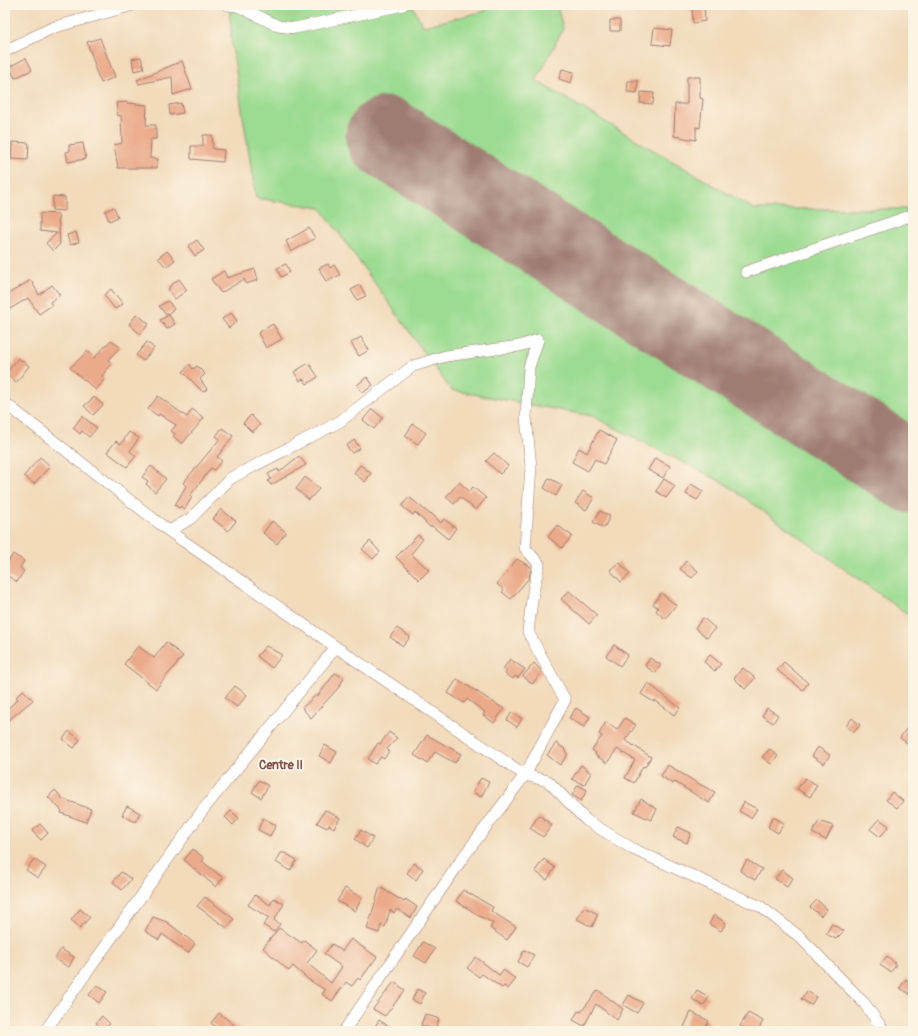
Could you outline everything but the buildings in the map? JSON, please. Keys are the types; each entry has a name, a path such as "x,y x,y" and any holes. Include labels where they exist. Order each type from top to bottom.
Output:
{"street":[{"path":"5,51 52,28 133,5"},
{"path":"228,5 238,6 278,26 296,28 403,5"},
{"path":"746,272 913,215"},
{"path":"169,532 190,519 231,478 339,422 413,366 446,356 519,346 538,340 529,367 526,417 531,467 525,548 539,564 533,592 528,632 565,700 525,775 464,856 344,1031"},
{"path":"5,403 169,532 525,775 548,781 586,820 633,849 761,907 800,937 864,1003 884,1031"},
{"path":"45,1031 202,811 336,647"}],"green space":[{"path":"229,5 412,5 423,26 486,11 484,5 557,5 563,29 536,81 754,209 913,209 913,618 724,483 592,416 451,390 321,208 256,198 232,46"}],"runway":[{"path":"386,137 913,473"}],"district":[{"name":"Centre II","path":"281,765"}]}
